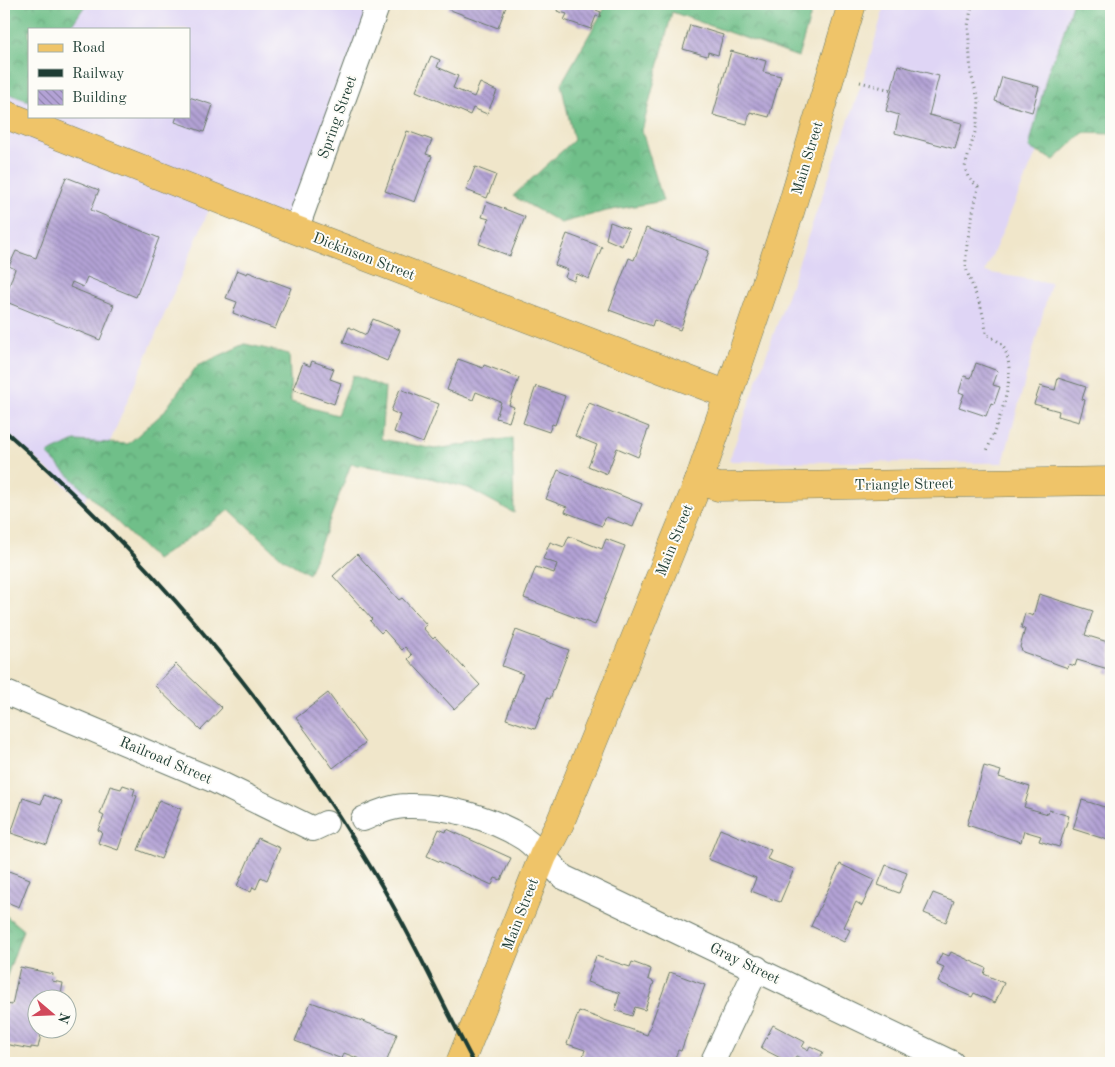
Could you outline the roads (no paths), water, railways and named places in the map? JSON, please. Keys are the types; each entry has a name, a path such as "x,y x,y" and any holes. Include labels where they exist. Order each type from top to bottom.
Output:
{"main road":[{"name":"Main Street","path":"460,1063 542,856 560,822 699,481 726,394 790,212 852,4"},
{"name":"Dickinson Street","path":"4,114 296,230 726,394"},
{"name":"Triangle Street","path":"699,481 719,487 1111,481"}],"street":[{"name":"Spring Street","path":"296,230 378,4"},
{"name":"Railroad Street","path":"4,692 215,781 313,829 326,823"},
{"path":"363,819 384,810 406,806 441,809 484,820 510,830 527,841 542,856"},
{"name":"Gray Street","path":"542,856 564,877 952,1063"},
{"path":"712,1063 756,968"}],"railway":[{"path":"4,430 58,479 159,583 253,695 338,814 376,876 414,945 474,1063"}]}
